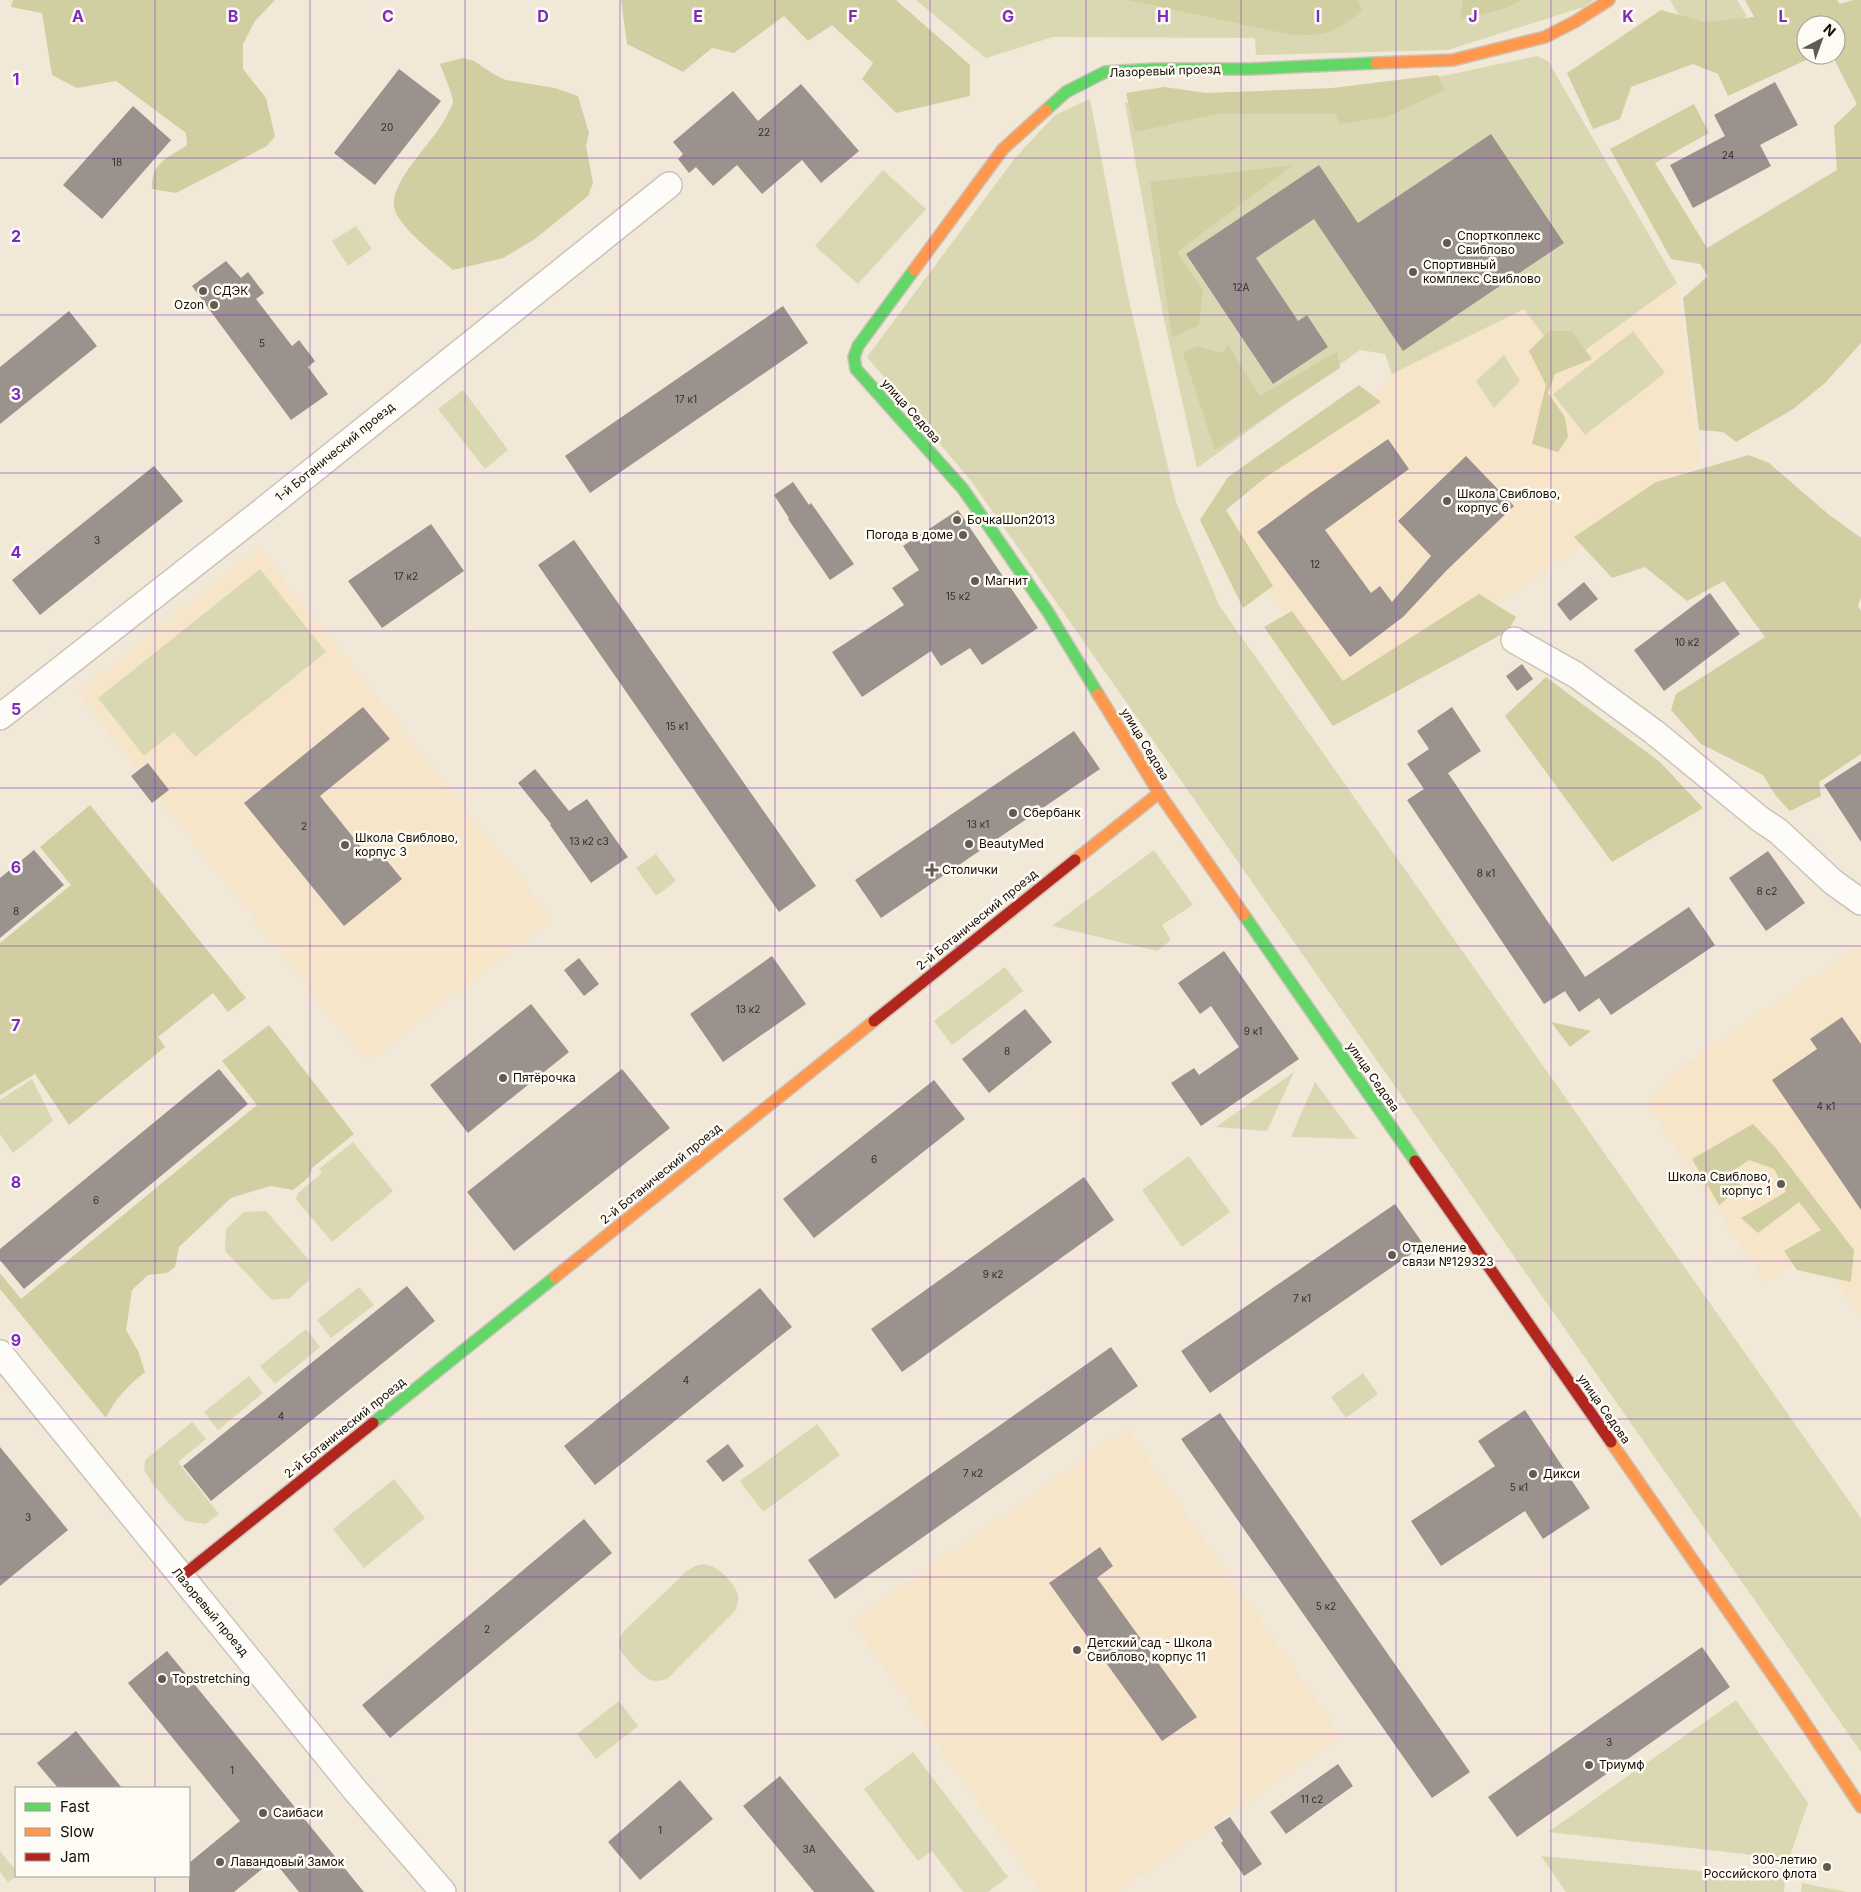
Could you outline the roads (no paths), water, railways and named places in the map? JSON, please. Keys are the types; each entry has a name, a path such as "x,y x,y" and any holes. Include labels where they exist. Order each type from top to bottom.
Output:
{"street":[{"name":"Лазоревый проезд","path":"856,369 854,357 858,346 1003,149 1066,92 1105,72 1155,69 1249,70 1453,60 1544,37 1576,21 1609,0"},
{"name":"1-й Ботанический проезд","path":"0,718 261,512 669,185"},
{"name":"улица Седова","path":"856,369 963,488 1048,612 1158,793 1782,1689 1861,1807"},
{"path":"1514,640 1576,675 1654,732 1760,819 1778,831 1833,882 1861,902"},
{"name":"2-й Ботанический проезд","path":"181,1577 1158,793"},
{"name":"Лазоревый проезд","path":"0,1353 355,1790 442,1892"}],"place":[{"name":"Спорткоплекс Свиблово","path":"1447,243"},
{"name":"Спортивный комплекс Свиблово","path":"1413,272"},
{"name":"СДЭК","path":"203,291"},
{"name":"Ozon","path":"214,305"},
{"name":"Школа Свиблово, корпус 6","path":"1447,501"},
{"name":"БочкаШоп2013","path":"957,520"},
{"name":"Погода в доме","path":"963,535"},
{"name":"Магнит","path":"975,581"},
{"name":"Сбербанк","path":"1013,813"},
{"name":"BeautyMed","path":"969,844"},
{"name":"Школа Свиблово, корпус 3","path":"345,845"},
{"name":"Столички","path":"932,870"},
{"name":"Пятёрочка","path":"503,1078"},
{"name":"Школа Свиблово, корпус 1","path":"1781,1184"},
{"name":"Отделение связи №129323","path":"1392,1255"},
{"name":"Дикси","path":"1533,1474"},
{"name":"Детский сад - Школа Свиблово, корпус 11","path":"1077,1650"},
{"name":"Topstretching","path":"162,1679"},
{"name":"Триумф","path":"1589,1765"},
{"name":"Саибаси","path":"263,1813"},
{"name":"Лавандовый Замок","path":"220,1862"},
{"name":"300-летию Российского флота","path":"1827,1867"}]}
